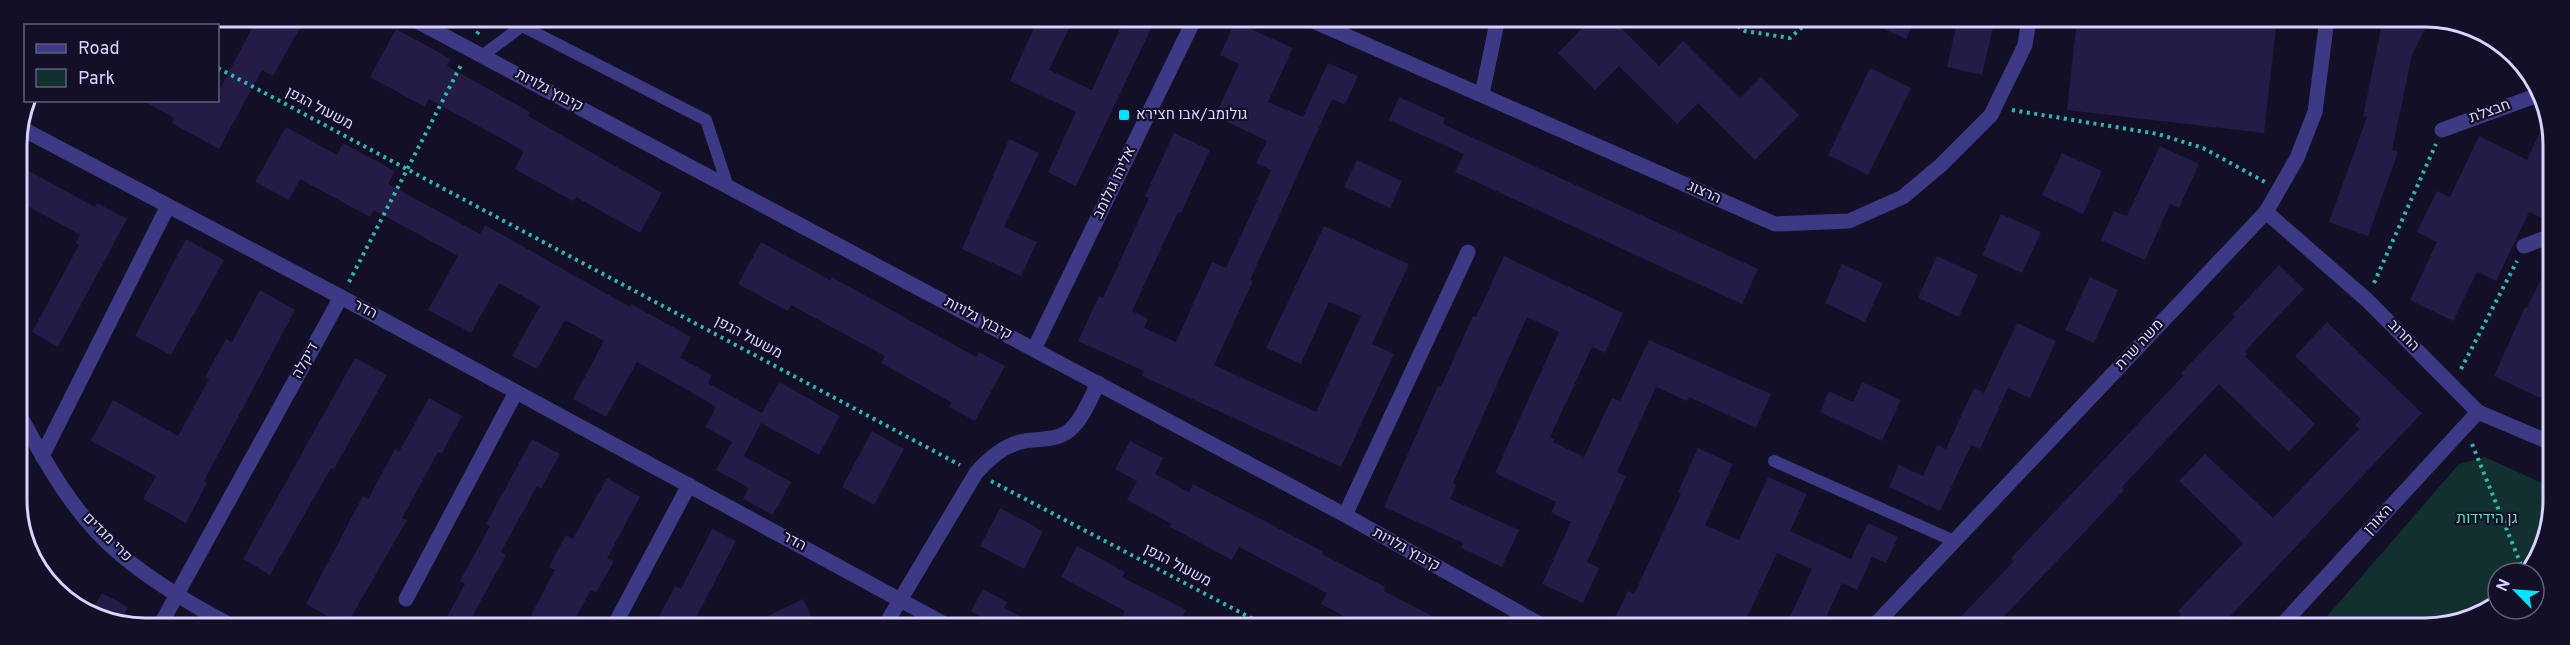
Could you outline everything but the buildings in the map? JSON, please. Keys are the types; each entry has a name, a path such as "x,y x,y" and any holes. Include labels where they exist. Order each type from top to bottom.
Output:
{"street":[{"name":"קיבוץ גלויות","path":"428,27 1034,348 1345,515 1529,618"},
{"name":"אליהו גולומב","path":"1034,348 1191,27"},
{"name":"הרצוג","path":"1327,27 1775,224 1849,221 1903,197 1941,165 1991,115 2025,45 2028,27"},
{"path":"1482,94 1496,27"},
{"name":"משה שרת","path":"1881,618 2266,212 2296,158 2315,112 2326,27"},
{"name":"חבצלת","path":"2442,130 2533,97"},
{"path":"28,131 341,297"},
{"path":"42,456 168,206"},
{"name":"החרוב","path":"2266,212 2367,300 2478,412 2543,440"},
{"path":"2524,246 2543,239"},
{"path":"1345,515 1468,252"},
{"name":"הדר","path":"341,297 934,618"},
{"name":"דיקלה","path":"164,618 341,297"},
{"path":"889,618 976,473 996,453 1011,445 1060,437 1073,427 1098,383"},
{"path":"406,599 516,392"},
{"name":"האורן","path":"2288,618 2478,412"},
{"name":"פרי מגדים","path":"27,428 42,456 81,513 118,553 176,596 217,618"},
{"path":"618,618 689,485"}],"lane":[{"path":"475,52 520,27"},
{"path":"524,27 706,120 728,187"},
{"path":"1774,460 1954,541"}],"path":[{"path":"341,297 408,170 475,52 484,27"},
{"path":"1739,27 1745,31 1790,38 1802,27"},
{"name":"משעול הגפן","path":"219,69 1252,618"},
{"path":"1995,106 2158,134 2203,148 2279,190"},
{"path":"2367,300 2442,130"},
{"path":"2453,386 2524,246"},
{"path":"2465,427 2520,561"}],"green space":[{"name":"גן הידידות","path":"2485,457 2543,483 2541,523 2534,545 2526,561 2486,561 2486,601 2484,602 2463,612 2433,618 2326,618 2459,464"}],"place":[{"name":"גולומב/אבו חצירא","path":"1124,115"}]}
